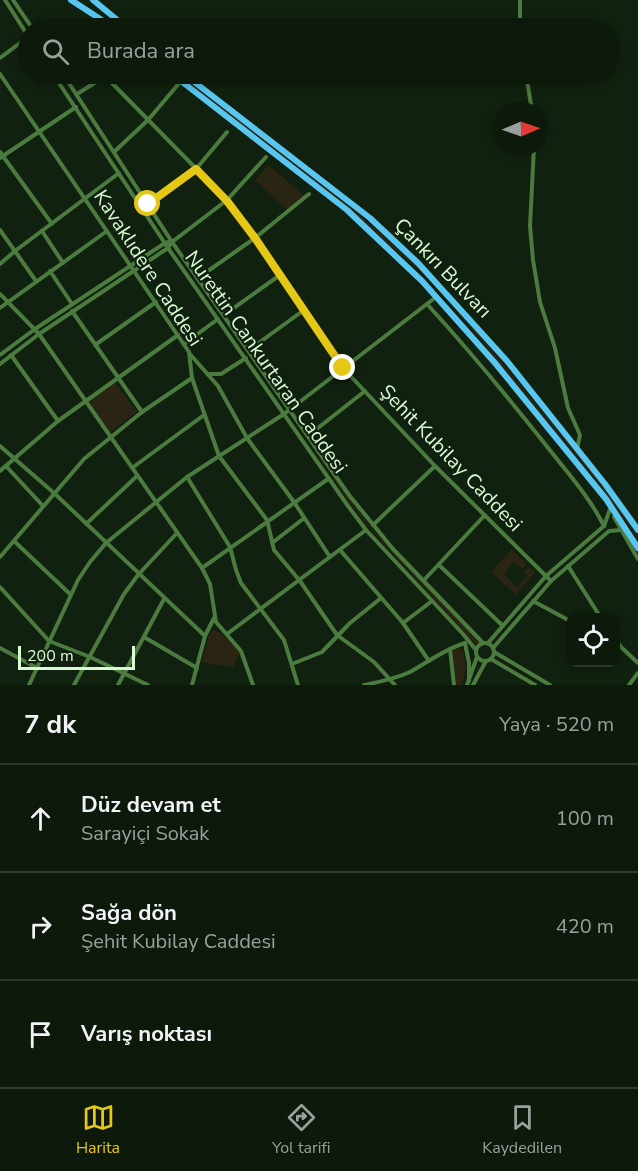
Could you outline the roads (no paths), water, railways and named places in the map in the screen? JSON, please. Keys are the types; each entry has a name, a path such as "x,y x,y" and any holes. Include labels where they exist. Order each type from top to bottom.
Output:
{"highway":[{"path":"71,0 99,18"},
{"path":"93,0 115,18"},
{"name":"Çankırı Bulvarı","path":"192,84 347,210 391,250 495,363 601,492 638,548"},
{"name":"Çankırı Bulvarı","path":"193,84 306,166 394,239 486,336 605,484 637,528"}],"street":[{"path":"5,0 18,21"},
{"path":"13,0 25,18"},
{"path":"520,0 520,18"},
{"path":"0,58 18,44"},
{"name":"Kavaklıdere Caddesi","path":"0,74 189,352 192,378 219,456 267,520 276,553 300,581 337,636 374,662 395,685"},
{"name":"Nurettin Cankurtaran Caddesi","path":"60,84 168,248 328,479 366,530 463,634 476,651"},
{"name":"Nurettin Cankurtaran Caddesi","path":"70,84 172,241 349,495 373,525 485,643"},
{"path":"77,94 93,84"},
{"name":"Şehit Kubilay Caddesi","path":"115,84 227,201 255,238 343,368 435,465 551,581"},
{"path":"114,152 148,120 177,84"},
{"path":"528,84 531,102"},
{"path":"52,224 1,156 76,106"},
{"path":"148,204 196,169 227,132"},
{"path":"534,156 530,226 533,261 540,302 555,348 568,408 580,435 577,449"},
{"path":"0,355 72,304 165,243 172,241 227,201 266,157"},
{"path":"0,264 119,173"},
{"path":"198,278 255,238 309,194"},
{"path":"0,230 36,281"},
{"path":"42,231 63,263"},
{"path":"0,308 107,231"},
{"path":"0,364 72,311 168,248 172,241"},
{"path":"50,272 72,304"},
{"path":"224,315 280,275"},
{"path":"0,294 39,334 202,568 210,584 214,618 241,651 253,685"},
{"path":"29,685 84,570 106,543 187,477 284,414 436,297"},
{"path":"95,345 156,302"},
{"path":"426,304 466,346 509,399 582,492 604,526"},
{"path":"249,350 304,310"},
{"path":"72,311 142,412"},
{"path":"183,344 219,320"},
{"path":"0,471 58,422 178,335"},
{"path":"189,352 218,386 247,438 294,502 330,557"},
{"path":"11,355 58,422"},
{"path":"207,374 221,374 246,358"},
{"path":"0,557 84,459 142,412 192,378"},
{"path":"309,435 365,392"},
{"path":"132,468 204,415"},
{"path":"0,446 54,493 205,636"},
{"path":"373,525 435,465"},
{"path":"6,466 43,506"},
{"path":"86,524 137,476"},
{"path":"187,477 230,547 239,579 284,640 298,685"},
{"path":"202,568 328,479"},
{"name":"Çankırı Bulvarı","path":"601,492 638,559"},
{"path":"468,683 477,656 476,651 503,626 546,576 604,526 610,509"},
{"path":"424,580 485,515"},
{"path":"272,543 303,519"},
{"path":"227,634 366,530"},
{"path":"474,685 493,650 551,581 609,531 621,530"},
{"path":"74,685 117,605 138,575 177,533"},
{"path":"14,541 71,595"},
{"path":"340,550 403,624 429,661"},
{"path":"439,565 503,626"},
{"path":"568,566 598,613"},
{"path":"0,587 49,641 90,657 148,685"},
{"path":"292,664 318,655 381,597"},
{"path":"118,685 164,599"},
{"path":"403,624 432,601"},
{"path":"534,602 566,619"},
{"path":"192,685 205,636 214,618"},
{"path":"463,634 469,663 468,683"},
{"path":"144,637 197,668"},
{"path":"364,685 408,672 465,643"},
{"path":"485,643 550,685"},
{"path":"621,647 638,663"},
{"path":"0,648 37,668"},
{"path":"450,649 454,685"},
{"path":"477,656 532,684"},
{"path":"629,685 638,673"}]}
